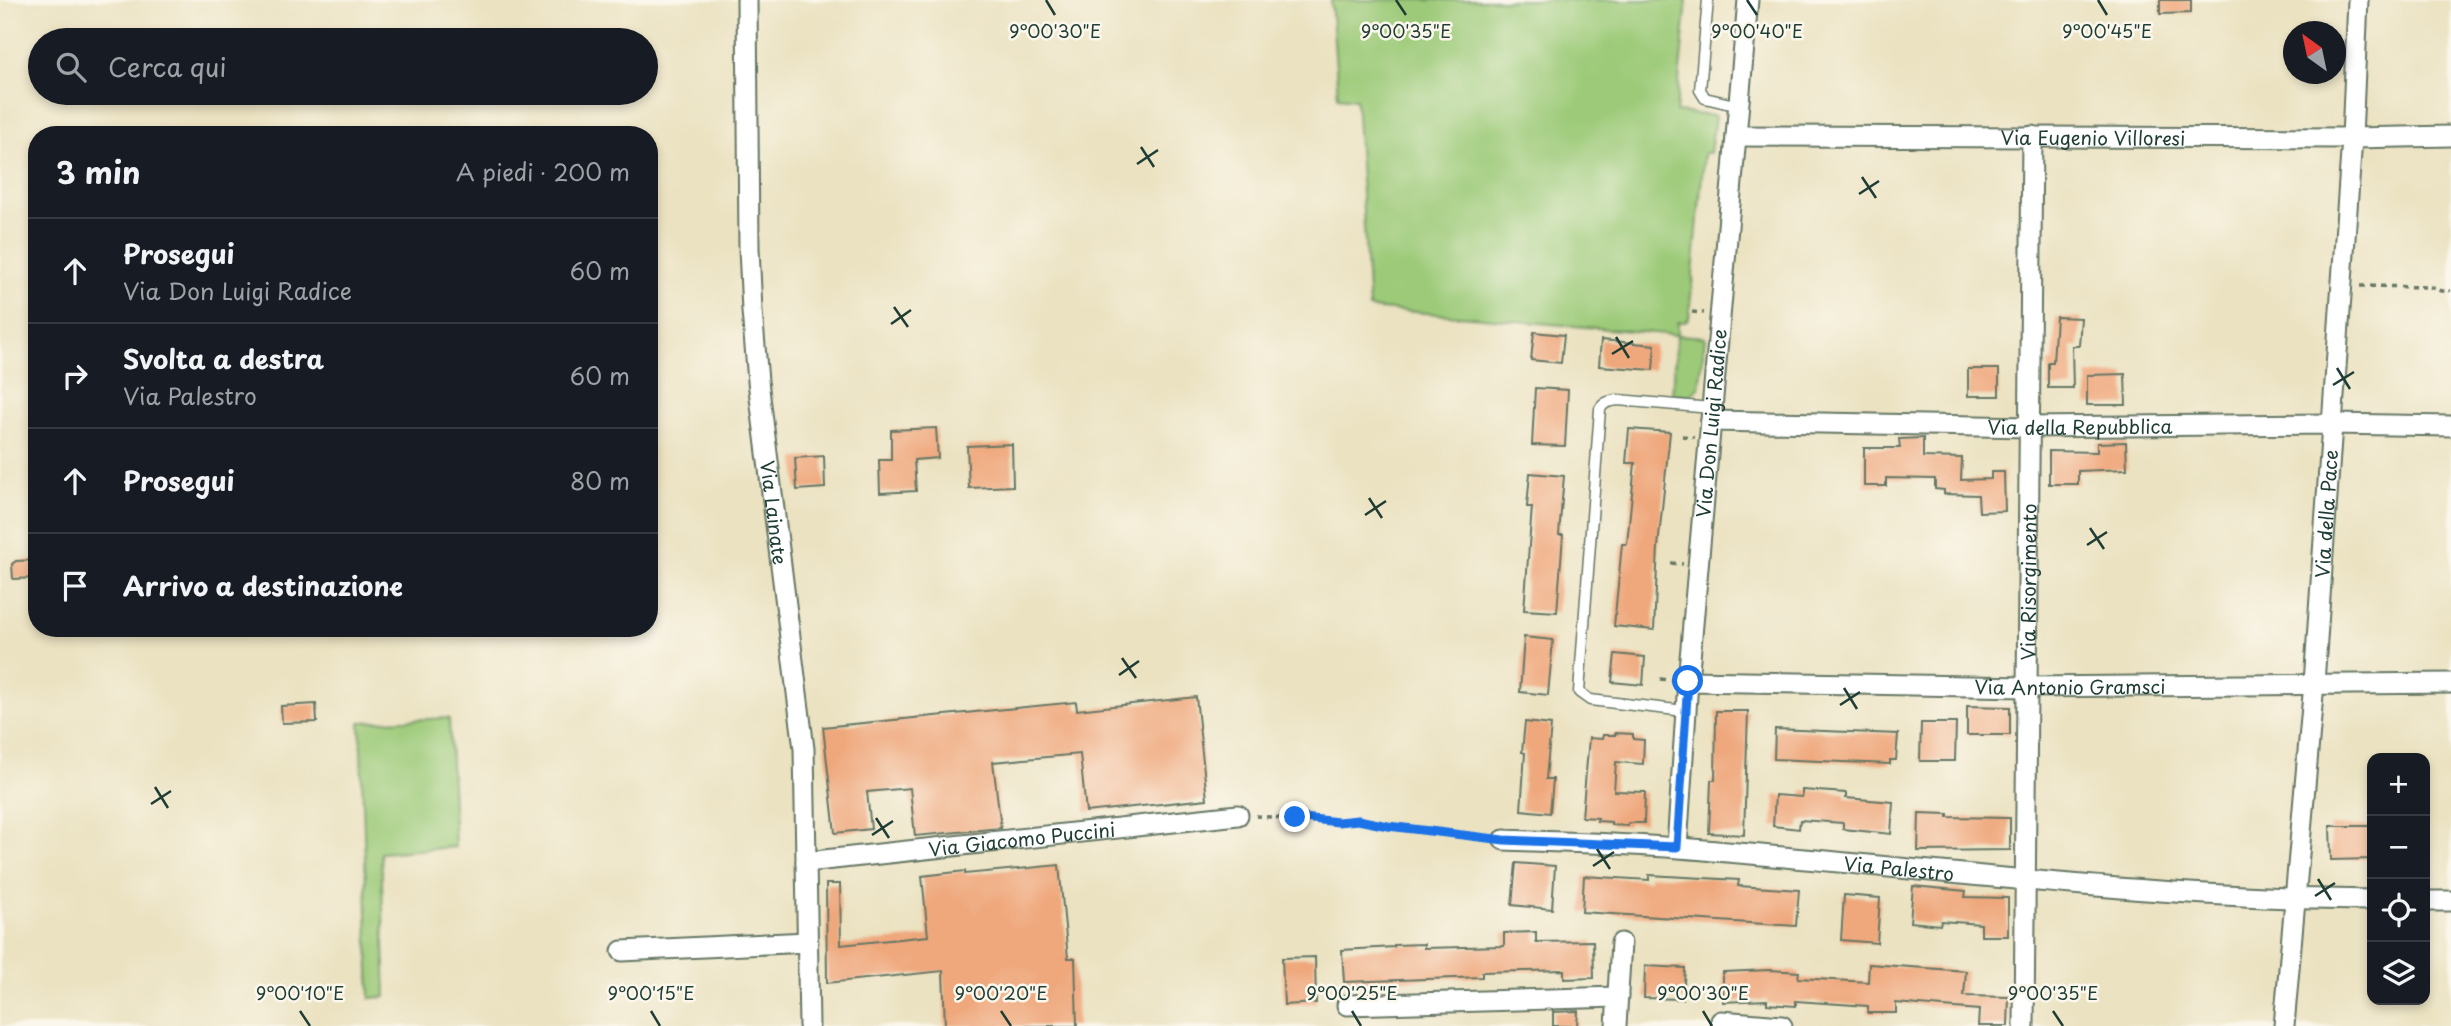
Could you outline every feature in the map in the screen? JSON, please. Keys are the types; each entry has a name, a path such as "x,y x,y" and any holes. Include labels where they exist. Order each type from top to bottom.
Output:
{"street":[{"name":"Via Lainate","path":"747,0 752,311 758,381 804,750 809,1026"},
{"name":"Via Don Luigi Radice","path":"1677,847 1685,710 1748,0"},
{"name":"Via della Pace","path":"2284,1026 2314,683 2352,138 2358,0"},
{"name":"Via Eugenio Villoresi","path":"1736,136 2451,136"},
{"name":"Via Risorgimento","path":"2024,1026 2032,136"},
{"name":"Via della Repubblica","path":"1711,415 2029,427 2332,424 2451,426"},
{"name":"Via Antonio Gramsci","path":"1688,681 2026,687 2451,683"},
{"name":"Via Giacomo Puccini","path":"806,862 1238,815"},
{"name":"Via Palestro","path":"1504,840 1677,847 2027,881 2294,899 2367,900"},
{"path":"2430,901 2451,901"},
{"path":"622,951 808,942"},
{"path":"1616,1026 1621,943"},
{"path":"1347,1005 1618,997"},
{"path":"1721,1021 1782,1026"}],"lane":[{"path":"1708,0 1700,90 1705,98 1739,106"},
{"path":"1685,710 1590,700 1579,692 1600,409 1603,405 1618,400 1711,415"}],"path":[{"path":"2340,286 2430,287 2451,291"},
{"path":"1238,815 1338,822 1358,820 1410,830 1504,840"}],"green space":[{"path":"1331,0 1687,0 1676,112 1715,116 1710,153 1704,153 1689,318 1685,322 1678,322 1678,335 1705,337 1699,388 1690,395 1672,395 1677,335 1369,308 1356,99 1338,97"},
{"path":"449,718 455,847 381,853 386,997 370,998 360,722"}],"building":[{"path":"2160,0 2191,0 2191,13 2160,14"},
{"path":"2056,317 2081,318 2079,346 2072,346 2073,388 2048,388 2048,362 2053,362"},
{"path":"1534,332 1564,335 1561,363 1531,360"},
{"path":"1601,340 1655,345 1653,370 1599,366"},
{"path":"1968,369 1999,369 1999,396 1968,396"},
{"path":"2125,374 2126,405 2087,405 2087,375"},
{"path":"1535,388 1568,390 1565,446 1532,445"},
{"path":"936,428 938,458 914,460 916,491 880,493 879,460 891,460 891,430"},
{"path":"1629,429 1670,432 1658,547 1654,630 1614,626 1622,544 1627,544 1635,463 1626,463"},
{"path":"1923,438 1923,457 1962,458 1961,480 1991,479 1991,472 2004,472 2005,511 1979,512 1978,495 1944,494 1944,490 1935,489 1935,479 1886,478 1886,486 1864,486 1864,448 1900,448 1899,439"},
{"path":"2126,442 2127,469 2078,471 2078,484 2049,484 2049,451 2097,452 2097,443"},
{"path":"1012,444 1013,486 969,488 967,446"},
{"path":"824,456 825,488 797,490 795,458"},
{"path":"1530,473 1564,476 1557,612 1524,610 1532,507 1527,507"},
{"path":"28,560 28,578 13,579 12,564"},
{"path":"1524,637 1553,640 1548,695 1520,692"},
{"path":"1615,654 1645,657 1643,685 1612,682"},
{"path":"1196,697 1207,799 1086,812 1080,754 993,762 1001,828 915,836 910,788 867,792 871,829 835,833 823,727 1076,702 1077,710"},
{"path":"316,704 317,722 282,723 281,706"},
{"path":"1967,706 2010,707 2010,735 1967,735"},
{"path":"1716,711 1748,711 1744,835 1709,833 1711,780 1715,780"},
{"path":"1525,722 1551,725 1546,779 1553,779 1550,813 1521,810"},
{"path":"1921,723 1956,723 1955,761 1920,761"},
{"path":"1775,729 1898,734 1896,760 1890,760 1890,764 1774,759"},
{"path":"1633,734 1633,739 1644,740 1643,764 1616,762 1614,791 1645,792 1644,823 1611,825 1611,822 1597,821 1598,818 1582,817 1589,738 1602,739 1603,735"},
{"path":"1802,790 1846,793 1846,798 1893,802 1891,834 1843,829 1843,823 1800,820 1799,829 1773,826 1775,795 1802,797"},
{"path":"1919,813 1948,814 1948,817 2010,818 2010,850 1918,851"},
{"path":"2330,826 2367,826 2367,859 2331,860"},
{"path":"1516,863 1555,866 1552,909 1512,905"},
{"path":"1059,865 1068,958 1075,958 1077,1026 945,1026 943,971 827,983 826,884 840,884 841,945 928,936 922,876"},
{"path":"1649,875 1739,880 1738,886 1799,890 1796,926 1582,912 1584,876 1649,880"},
{"path":"1913,886 1966,891 1965,897 2008,898 2008,936 1981,936 1981,924 1941,921 1940,925 1910,922"},
{"path":"1844,895 1880,898 1877,943 1841,940"},
{"path":"1536,932 1536,942 1593,941 1594,978 1564,979 1564,970 1482,972 1482,977 1344,982 1342,950 1424,944 1424,948 1504,946 1504,933"},
{"path":"1315,957 1316,1003 1284,1005 1282,958"},
{"path":"1869,964 1966,971 1964,996 2009,997 2008,1026 1978,1026 1979,1010 1896,1003 1896,1013 1868,1013 1868,1006 1796,1001 1796,1006 1767,1004 1767,1000 1723,1002 1723,972 1799,972 1798,978 1868,982"},
{"path":"1645,966 1685,968 1683,999 1644,998"},
{"path":"1578,1011 1577,1026 1553,1026 1553,1012"}],"route":[{"path":"1295,817 1338,822 1358,820 1422,831 1504,840 1677,847 1688,681"}]}
